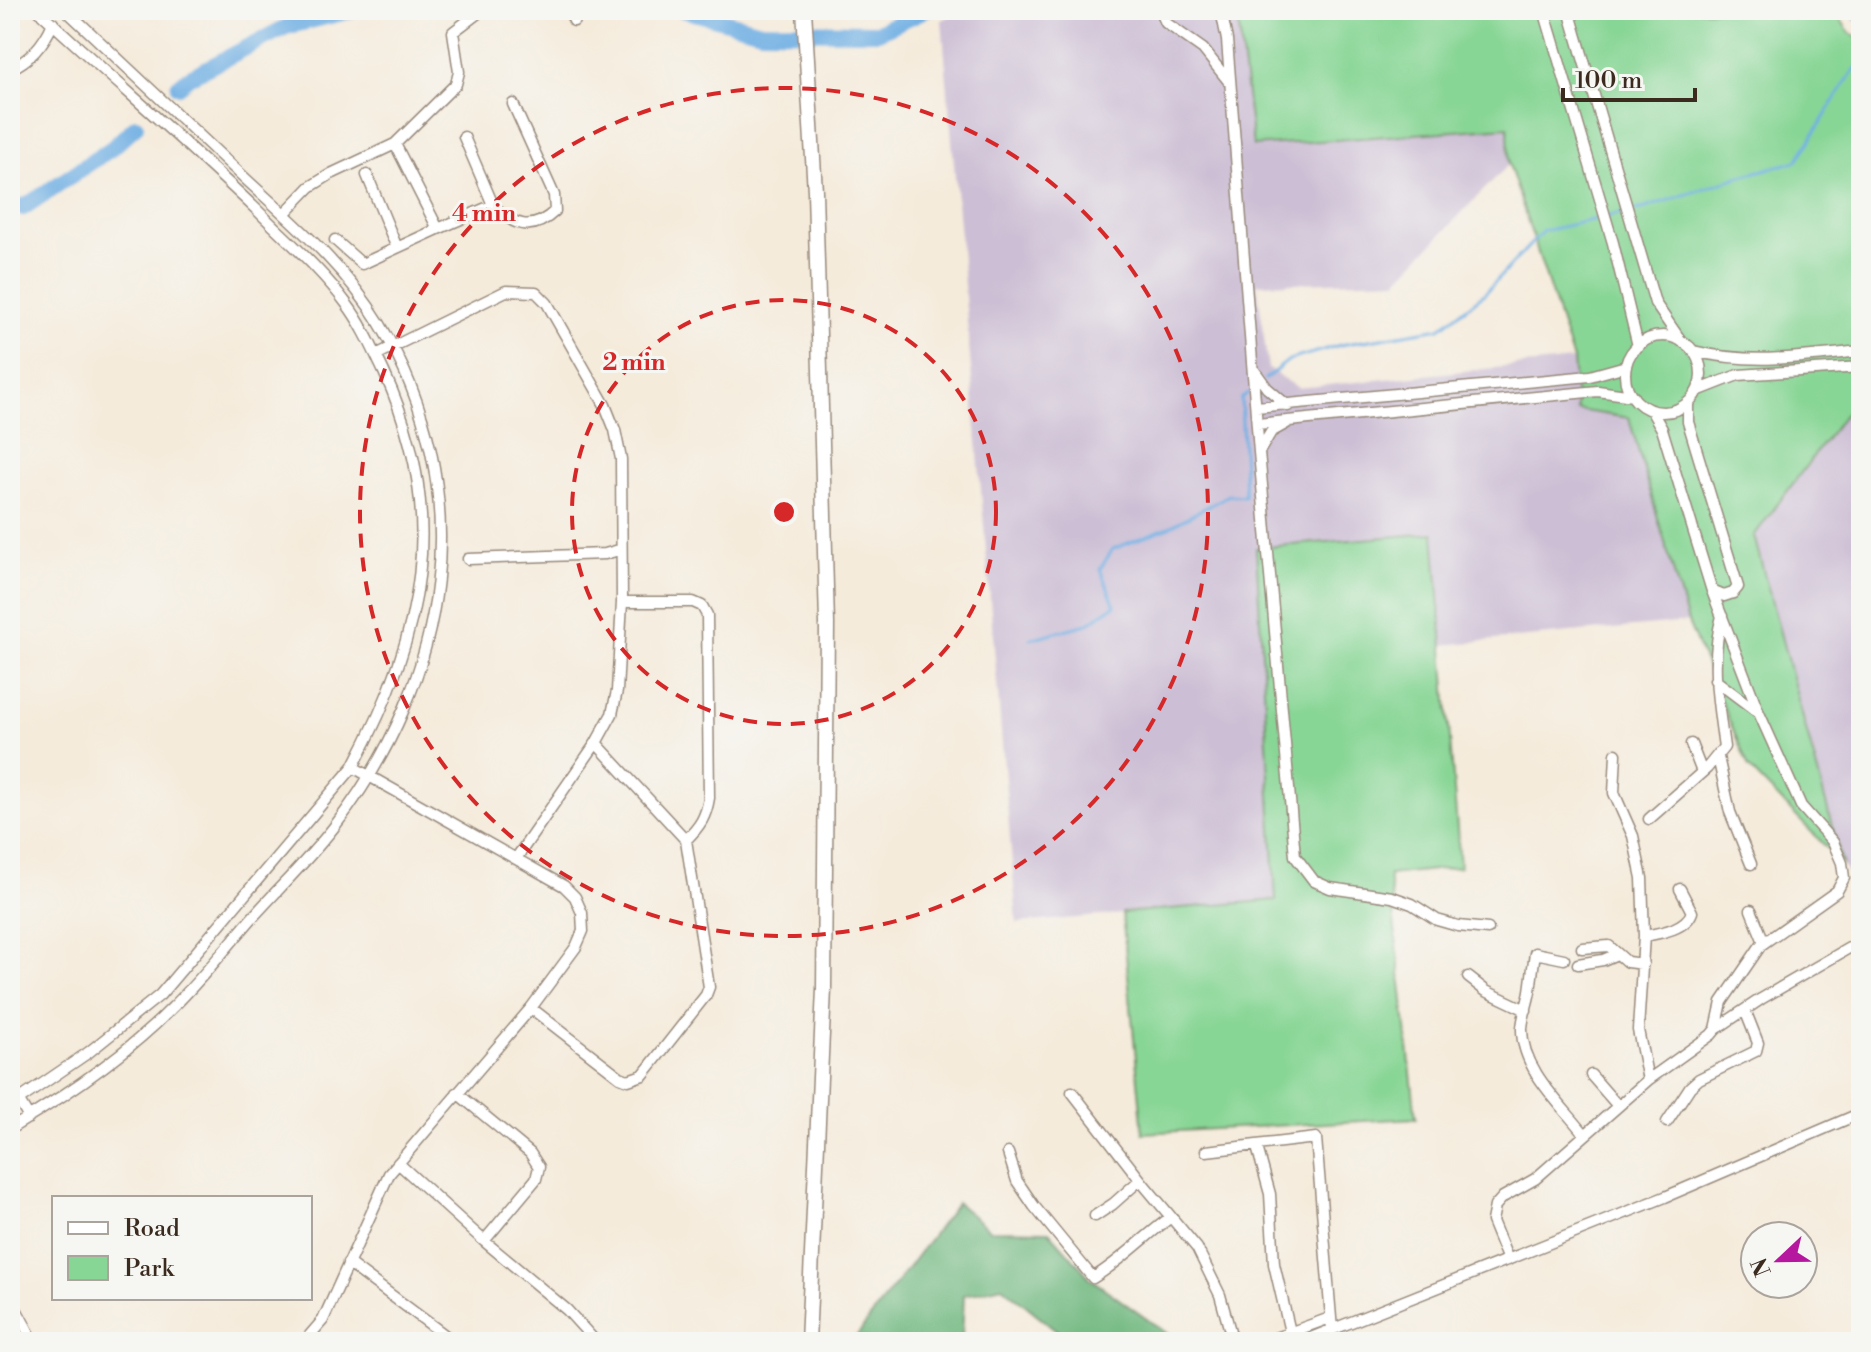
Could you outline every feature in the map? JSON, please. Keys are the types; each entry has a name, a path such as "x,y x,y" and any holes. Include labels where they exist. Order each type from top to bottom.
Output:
{"main road":[{"path":"804,12 815,191 827,624 824,989 808,1342"}],"street":[{"path":"14,1104 89,1052 160,995 353,767 400,666 415,611 421,564 421,516 411,447 399,404 348,305 324,276 184,140 38,10"},
{"path":"10,1129 107,1062 170,1011 334,827 394,731 418,675 434,618 440,565 440,515 429,442 415,400 379,323 340,267 66,10"},
{"path":"284,214 310,187 395,144 456,84 459,72 453,32 482,10"},
{"path":"1160,10 1166,23 1203,49 1231,85"},
{"path":"1221,10 1231,85 1259,452 1295,856 1314,881 1330,888 1392,897 1412,904 1437,920 1488,929"},
{"path":"1544,10 1613,243 1638,346"},
{"path":"1569,10 1655,303 1681,341 1693,351 1737,360 1861,351"},
{"path":"10,69 29,58 47,37 53,23"},
{"path":"464,137 493,205 505,217 520,226 548,218 555,211 554,195 513,104"},
{"path":"395,144 438,229"},
{"path":"367,175 397,248"},
{"path":"335,240 362,264 493,205"},
{"path":"376,355 506,291 536,292 547,303 605,405 615,430 621,459 619,550 622,602 617,691 612,714 596,743 517,857"},
{"path":"1681,341 1659,337 1638,346 1626,366 1628,387 1633,396 1651,410 1662,429 1712,591 1759,713 1801,806 1833,842 1842,863 1844,878 1837,891 1764,942 1722,1002 1716,1029"},
{"path":"1651,410 1671,411 1688,403 1697,391 1701,375 1693,351"},
{"path":"1256,407 1590,376 1626,366"},
{"path":"1697,391 1738,375 1861,367"},
{"path":"1253,368 1267,388 1288,406"},
{"path":"1257,424 1598,391 1633,396"},
{"path":"1688,403 1688,422 1738,587 1724,596 1712,591"},
{"path":"1259,452 1271,432 1290,421"},
{"path":"468,559 605,554 619,550"},
{"path":"622,602 693,602 702,606 707,615 709,798 700,826 686,840"},
{"path":"1649,819 1718,757 1724,747 1715,680 1717,634 1723,614"},
{"path":"1715,680 1759,713"},
{"path":"531,1008 628,1080 643,1075 706,995 709,987 686,840 596,743"},
{"path":"1691,744 1702,772"},
{"path":"1616,754 1614,793 1633,836 1642,878 1644,936 1638,1030 1648,1080"},
{"path":"1718,757 1730,812 1751,864"},
{"path":"304,1342 323,1320 389,1174 531,1008 576,947 583,931 582,913 575,897 564,886 353,767"},
{"path":"1644,936 1669,931 1689,919 1692,912 1680,889"},
{"path":"1751,910 1764,942"},
{"path":"1582,948 1609,946 1627,962 1643,964"},
{"path":"1508,1260 1492,1221 1495,1206 1503,1197 1535,1179 1648,1080 1716,1029 1823,961 1849,948"},
{"path":"1564,959 1535,953 1522,1040 1530,1063 1585,1135"},
{"path":"1578,964 1617,954"},
{"path":"1468,977 1486,991 1526,1010"},
{"path":"1667,1122 1690,1087 1699,1079 1756,1051 1758,1043 1745,1010"},
{"path":"1591,1075 1618,1106"},
{"path":"10,1086 14,1104 29,1118"},
{"path":"1072,1092 1197,1248 1220,1295 1233,1342"},
{"path":"457,1093 530,1153 539,1167 536,1179 484,1241"},
{"path":"1264,1342 1295,1331 1331,1324 1508,1260 1861,1113"},
{"path":"1206,1151 1316,1138 1331,1324"},
{"path":"1257,1147 1270,1194 1274,1264 1295,1331 1308,1341 1331,1324"},
{"path":"1008,1153 1017,1181 1034,1206 1093,1278 1110,1268 1171,1217"},
{"path":"398,1163 484,1241 567,1310 596,1342"},
{"path":"1095,1216 1140,1180"},
{"path":"348,1263 454,1342"},
{"path":"10,1298 34,1342"}],"shaded area":[{"path":"963,10 1237,10 1254,146 1508,127 1509,164 1397,280 1257,284 1268,368 1298,388 1573,360 1578,410 1629,417 1688,622 1441,645 1434,533 1256,548 1276,901 1017,923 942,20"},
{"path":"1861,392 1861,896 1842,863 1754,536"}],"green space":[{"path":"1237,10 1834,10 1850,33 1861,40 1861,392 1754,536 1842,863 1749,768 1688,622 1629,418 1577,410 1573,360 1509,164 1508,127 1253,146"},
{"path":"1434,533 1460,867 1389,875 1416,1118 1143,1133 1122,913 1276,900 1256,548"},
{"path":"957,1203 990,1230 1049,1231 1091,1279 1179,1342 1071,1342 1002,1286 964,1295 962,1342 852,1342"}],"waterway":[{"path":"178,86 286,27 354,10"},
{"path":"683,10 761,31 878,32 925,10"},
{"path":"1857,10 1861,15"},
{"path":"1265,379 1289,360 1340,345 1440,328 1484,294 1543,231 1645,208 1797,161 1851,74 1861,65"},
{"path":"10,201 23,208 112,148 136,126"},
{"path":"1030,639 1087,624 1115,605 1100,569 1113,549 1169,527 1229,495 1245,496 1241,398 1248,393"}]}
